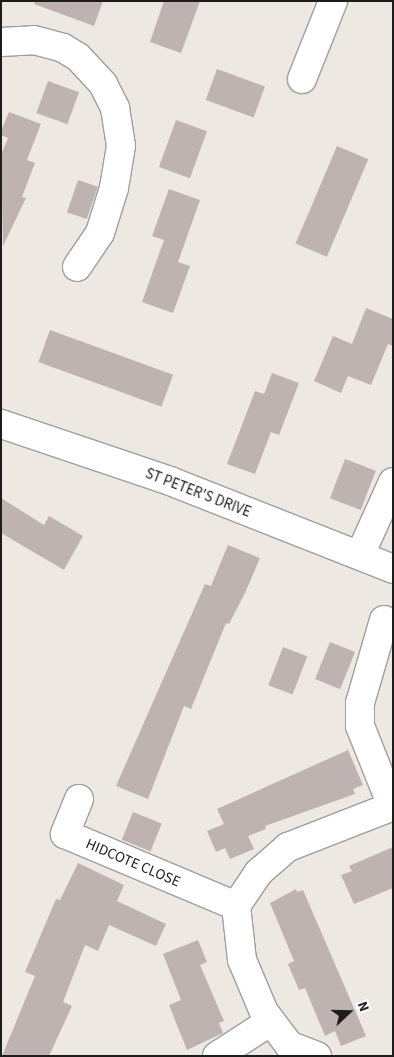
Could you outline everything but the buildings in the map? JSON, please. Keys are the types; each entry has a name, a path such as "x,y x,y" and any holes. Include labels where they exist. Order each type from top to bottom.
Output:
{"street":[{"path":"302,79 333,1"},
{"path":"1,42 34,40 63,48 78,57 103,84 115,108 121,146 114,188 100,233 77,267"},
{"name":"ST PETER'S DRIVE","path":"1,424 170,481 393,569"},
{"path":"360,555 393,482"},
{"path":"317,1056 289,1045 270,1021 242,960 236,906 258,873 288,847 393,806 360,726 360,703 384,620"},
{"name":"HIDCOTE CLOSE","path":"79,799 65,834 236,906"},
{"path":"217,1056 270,1021"}]}
